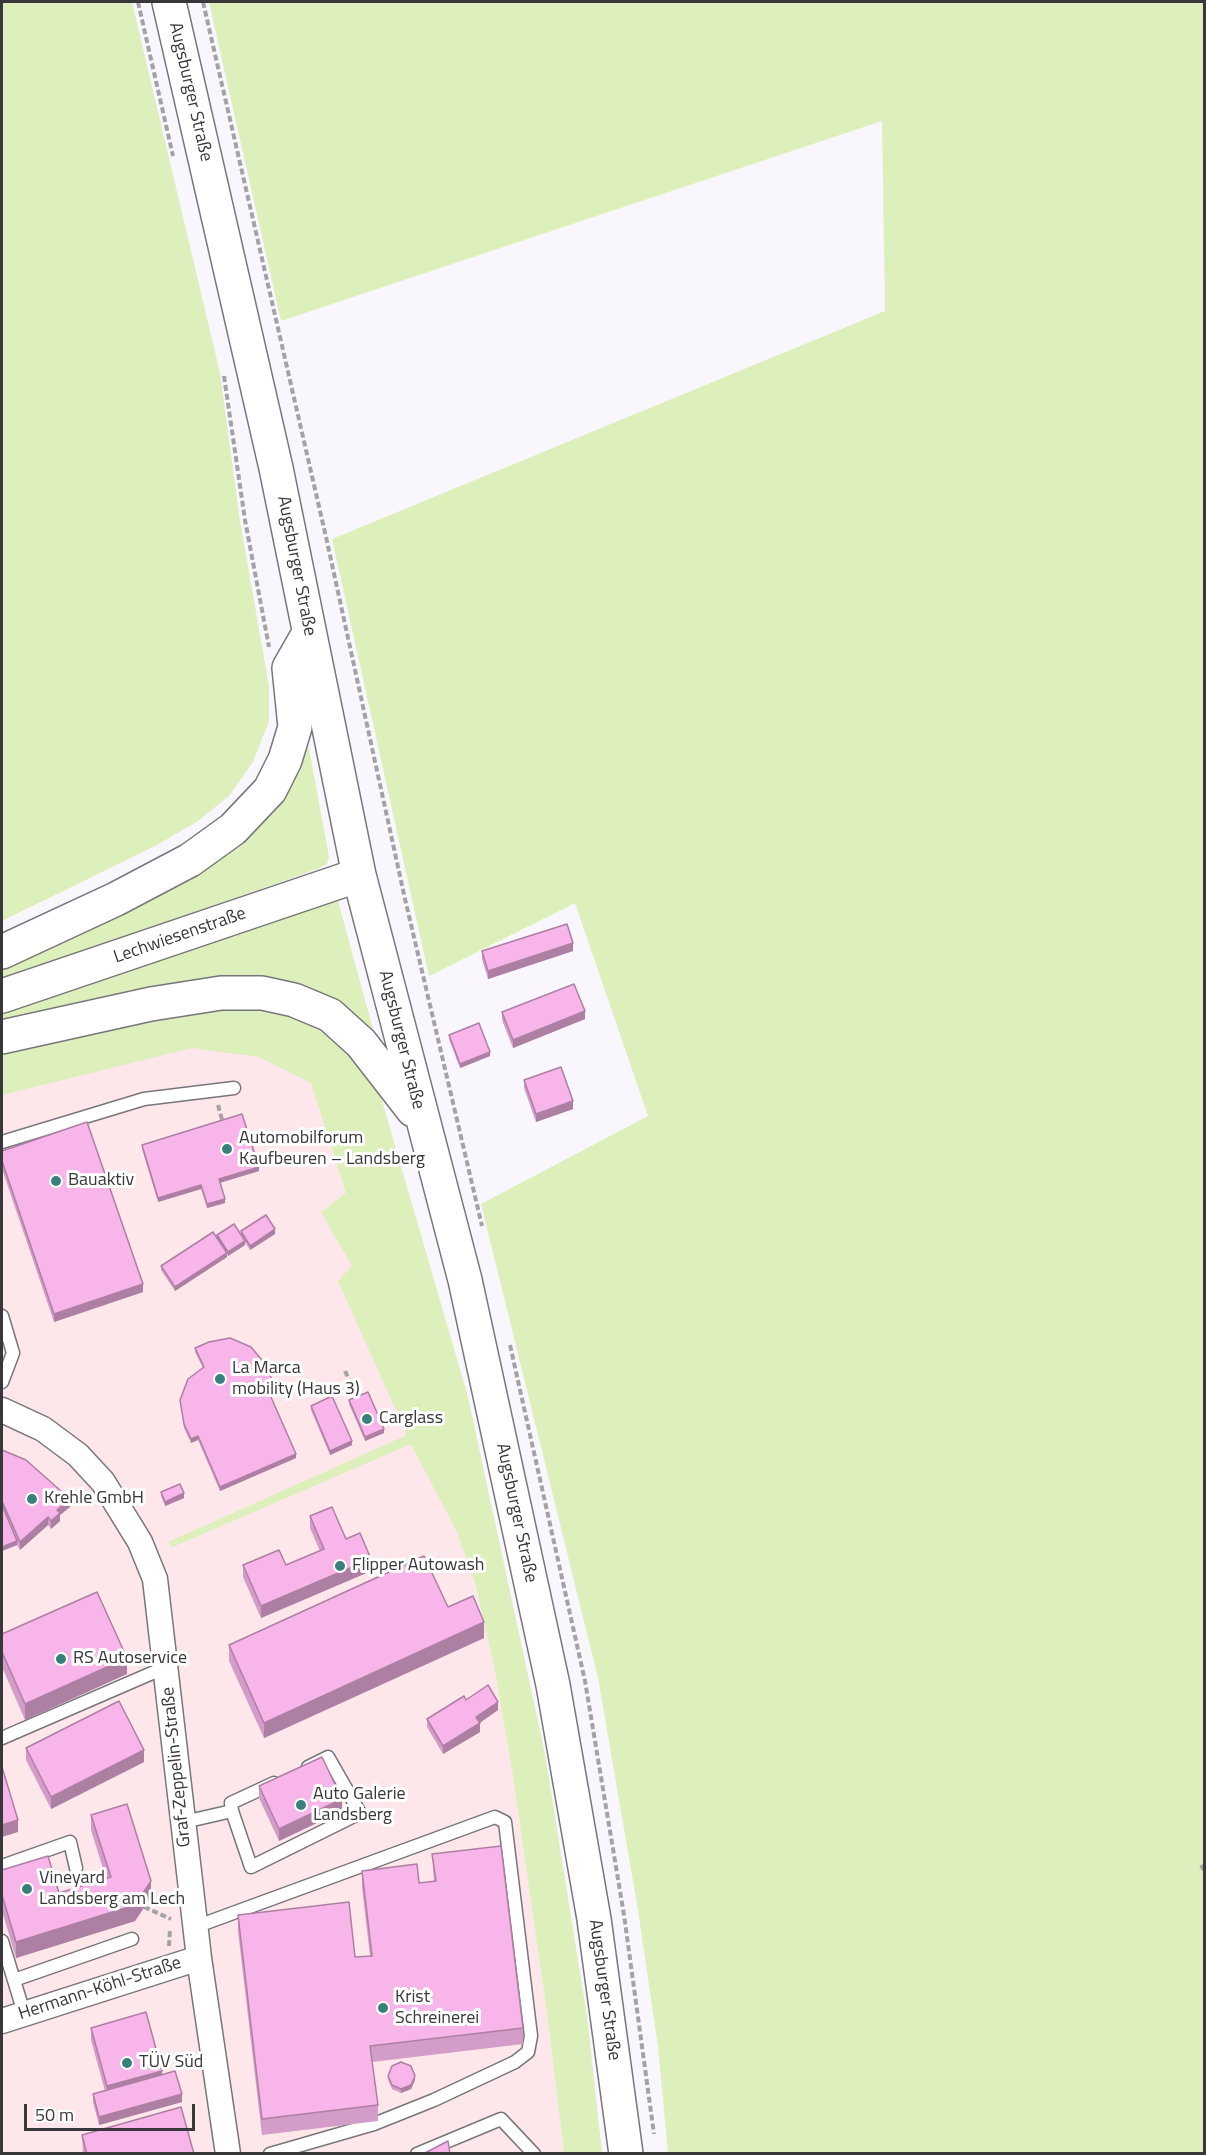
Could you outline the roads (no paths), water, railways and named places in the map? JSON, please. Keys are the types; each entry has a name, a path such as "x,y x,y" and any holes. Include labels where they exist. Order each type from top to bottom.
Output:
{"main road":[{"name":"Augsburger Straße","path":"169,2 276,468 359,875 422,1123 465,1280 553,1685 594,1919 640,2148"},
{"path":"2,952 190,860 233,829 270,790 285,760 295,727 289,668 309,633"},
{"name":"Lechwiesenstraße","path":"2,996 359,875"},
{"path":"2,1037 151,1004 221,993 262,993 294,1000 330,1015 361,1043 422,1123"}],"street":[{"name":"Graf-Zeppelin-Straße","path":"2,1410 43,1429 78,1455 103,1482 140,1542 154,1579 195,1927 228,2154"},
{"name":"Hermann-Köhl-Straße","path":"13,2017 199,1958"}],"lane":[{"path":"2,1142 144,1100 234,1088"},
{"path":"2,1316 13,1353 2,1382"},
{"path":"2,1738 166,1667"},
{"path":"328,1757 360,1813 251,1867 232,1811 231,1803 328,1757"},
{"path":"184,1822 232,1811"},
{"path":"195,1927 495,1817 505,1822 531,2036 528,2052 515,2062 444,2096 374,2124 270,2154"},
{"path":"2,1866 70,1842 76,1868"},
{"path":"14,1980 132,1939"},
{"path":"2,1941 14,1980 13,2017"},
{"path":"417,2154 501,2119 534,2154"}],"place":[{"name":"Automobilforum Kaufbeuren – Landsberg","path":"227,1149"},
{"name":"Bauaktiv","path":"56,1181"},
{"name":"La Marca mobility (Haus 3)","path":"220,1379"},
{"name":"Carglass","path":"367,1419"},
{"name":"Krehle GmbH","path":"32,1499"},
{"name":"Flipper Autowash","path":"340,1566"},
{"name":"RS Autoservice","path":"61,1659"},
{"name":"Auto Galerie Landsberg","path":"301,1805"},
{"name":"Vineyard Landsberg am Lech","path":"27,1889"},
{"name":"Krist Schreinerei","path":"383,2008"},
{"name":"TÜV Süd","path":"127,2063"}]}
